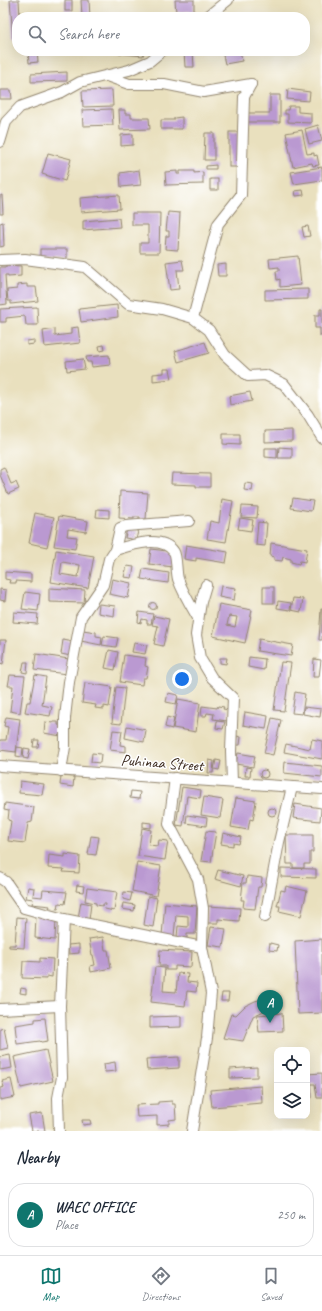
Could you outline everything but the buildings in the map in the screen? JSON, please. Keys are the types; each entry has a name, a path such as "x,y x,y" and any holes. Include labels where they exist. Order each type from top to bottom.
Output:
{"street":[{"path":"213,12 228,0"},
{"path":"0,142 6,122 20,106 62,92 80,82 129,70 150,61 156,56"},
{"path":"107,76 129,84 164,84 204,92 251,84 244,97 241,195 218,224 193,318"},
{"path":"0,260 25,259 85,267 128,304 162,309 193,318 209,330 225,356 248,376 265,375 284,384 308,416 322,438"},
{"path":"61,771 65,747 65,718 69,682 81,617 103,585 110,559 115,550 120,528 126,526 189,522"},
{"path":"115,550 137,543 153,542 167,545 174,553 178,578 184,594 198,618"},
{"path":"206,586 200,602 196,635 200,658 212,678 233,698 231,751 232,782"},
{"name":"Puhinaa Street","path":"0,766 322,789"},
{"path":"175,778 169,824 198,880 203,908 202,947 211,993 207,1038 192,1131"},
{"path":"265,917 279,842 292,787"},
{"path":"0,878 6,882 24,908 64,919 202,947"},
{"path":"59,1131 58,1098 62,1078 60,1006 64,919"},
{"path":"0,1009 60,1006"}],"place":[{"name":"WAEC OFFICE","path":"270,1023"}]}
